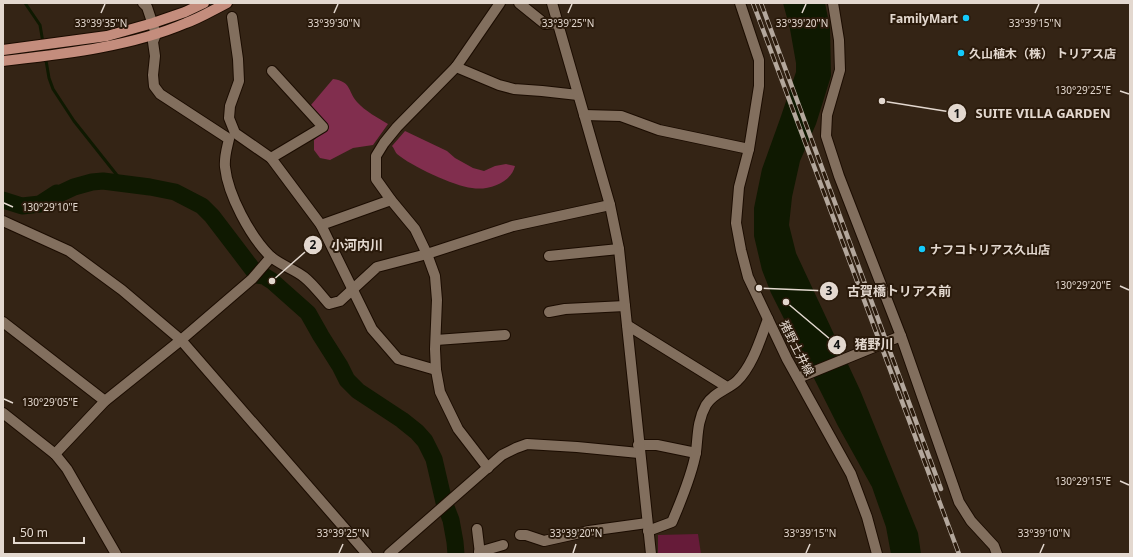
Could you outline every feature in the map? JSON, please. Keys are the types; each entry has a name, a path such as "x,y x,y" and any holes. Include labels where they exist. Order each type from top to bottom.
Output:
{"main road":[{"path":"3,50 107,36 153,23 185,12 204,3"},
{"path":"3,61 95,48 156,34 186,24 227,3"}],"street":[{"path":"143,3 147,7 156,34 153,42 155,56 153,75 154,86 160,94 271,158 322,225 372,329 398,359 436,370"},
{"path":"488,468 458,429 440,392 436,370 437,300 435,276 427,254 415,229 376,179 376,156 384,143 397,128 456,67 500,3"},
{"path":"519,3 545,24 558,23"},
{"path":"552,3 610,205 619,249 651,554"},
{"name":"猪野土井線","path":"740,3 759,60 759,86 749,149 739,187 736,223 741,250 748,277 768,319 798,378 841,453 851,474 868,517 877,554"},
{"path":"833,3 839,40 840,70 827,115 826,136 839,176 901,336 959,502 972,521 994,546 997,554"},
{"path":"232,17 238,59 239,81 230,106 229,118 232,136 226,152 225,167 230,187 240,213 256,240 270,259 304,277 329,304 340,301 377,267 427,254 513,226 610,205"},
{"path":"456,67 499,85 514,89 578,95"},
{"path":"271,158 323,127 272,71"},
{"path":"584,115 621,116 659,130 749,149"},
{"path":"322,225 391,200"},
{"path":"3,221 70,251 122,290 181,340 367,554"},
{"path":"548,256 619,249"},
{"path":"55,454 105,401 181,340 252,279 270,259"},
{"path":"549,312 564,309 625,306"},
{"path":"520,535 526,535 544,542 589,531 648,527 672,522 680,505 696,453 697,433 703,412 713,397 736,382 746,370 758,348 768,319"},
{"path":"3,322 105,401"},
{"path":"627,325 727,387"},
{"path":"436,340 505,335"},
{"path":"798,378 901,336"},
{"path":"3,413 55,454 67,469 116,554"},
{"path":"389,554 502,455 527,444 639,449 656,445 696,453"},
{"path":"477,530 480,553 503,545"}],"shaded area":[{"path":"783,3 825,3 830,28 831,76 816,124 800,161 792,197 789,225 796,253 860,390 918,533 921,554 891,554 886,527 872,487 838,426 771,293 762,270 754,236 754,208 762,169 796,72 796,63 790,29"},
{"path":"333,79 339,80 346,84 360,105 388,124 373,145 353,148 330,160 320,158 314,150 314,140 329,127 311,105"},
{"path":"405,131 447,151 455,158 473,168 484,171 495,166 506,164 515,166 513,172 504,181 492,187 478,189 444,180 422,170 397,154 392,146"},
{"path":"698,534 701,554 658,554 658,535"}],"waterway":[{"path":"25,3 40,25 49,78 53,89 74,121 124,184"},
{"path":"3,200 22,206 40,204 57,193 59,194 74,187 92,182 103,181 175,192 202,206 212,216 257,275 264,276 272,281 308,313 347,380 358,391 402,420 417,432 425,441 434,459 444,502 451,520 456,554"}],"railway":[{"path":"753,3 959,554"},
{"path":"761,3 941,489"}],"place":[{"name":"FamilyMart","path":"966,18"},
{"name":"久山植木（株） トリアス店","path":"961,53"},
{"name":"SUITE VILLA GARDEN","path":"882,101"},
{"name":"ナフコトリアス久山店","path":"922,249"},
{"name":"小河内川","path":"272,281"},
{"name":"古賀橋トリアス前","path":"759,288"},
{"name":"猪野川","path":"786,302"}]}
